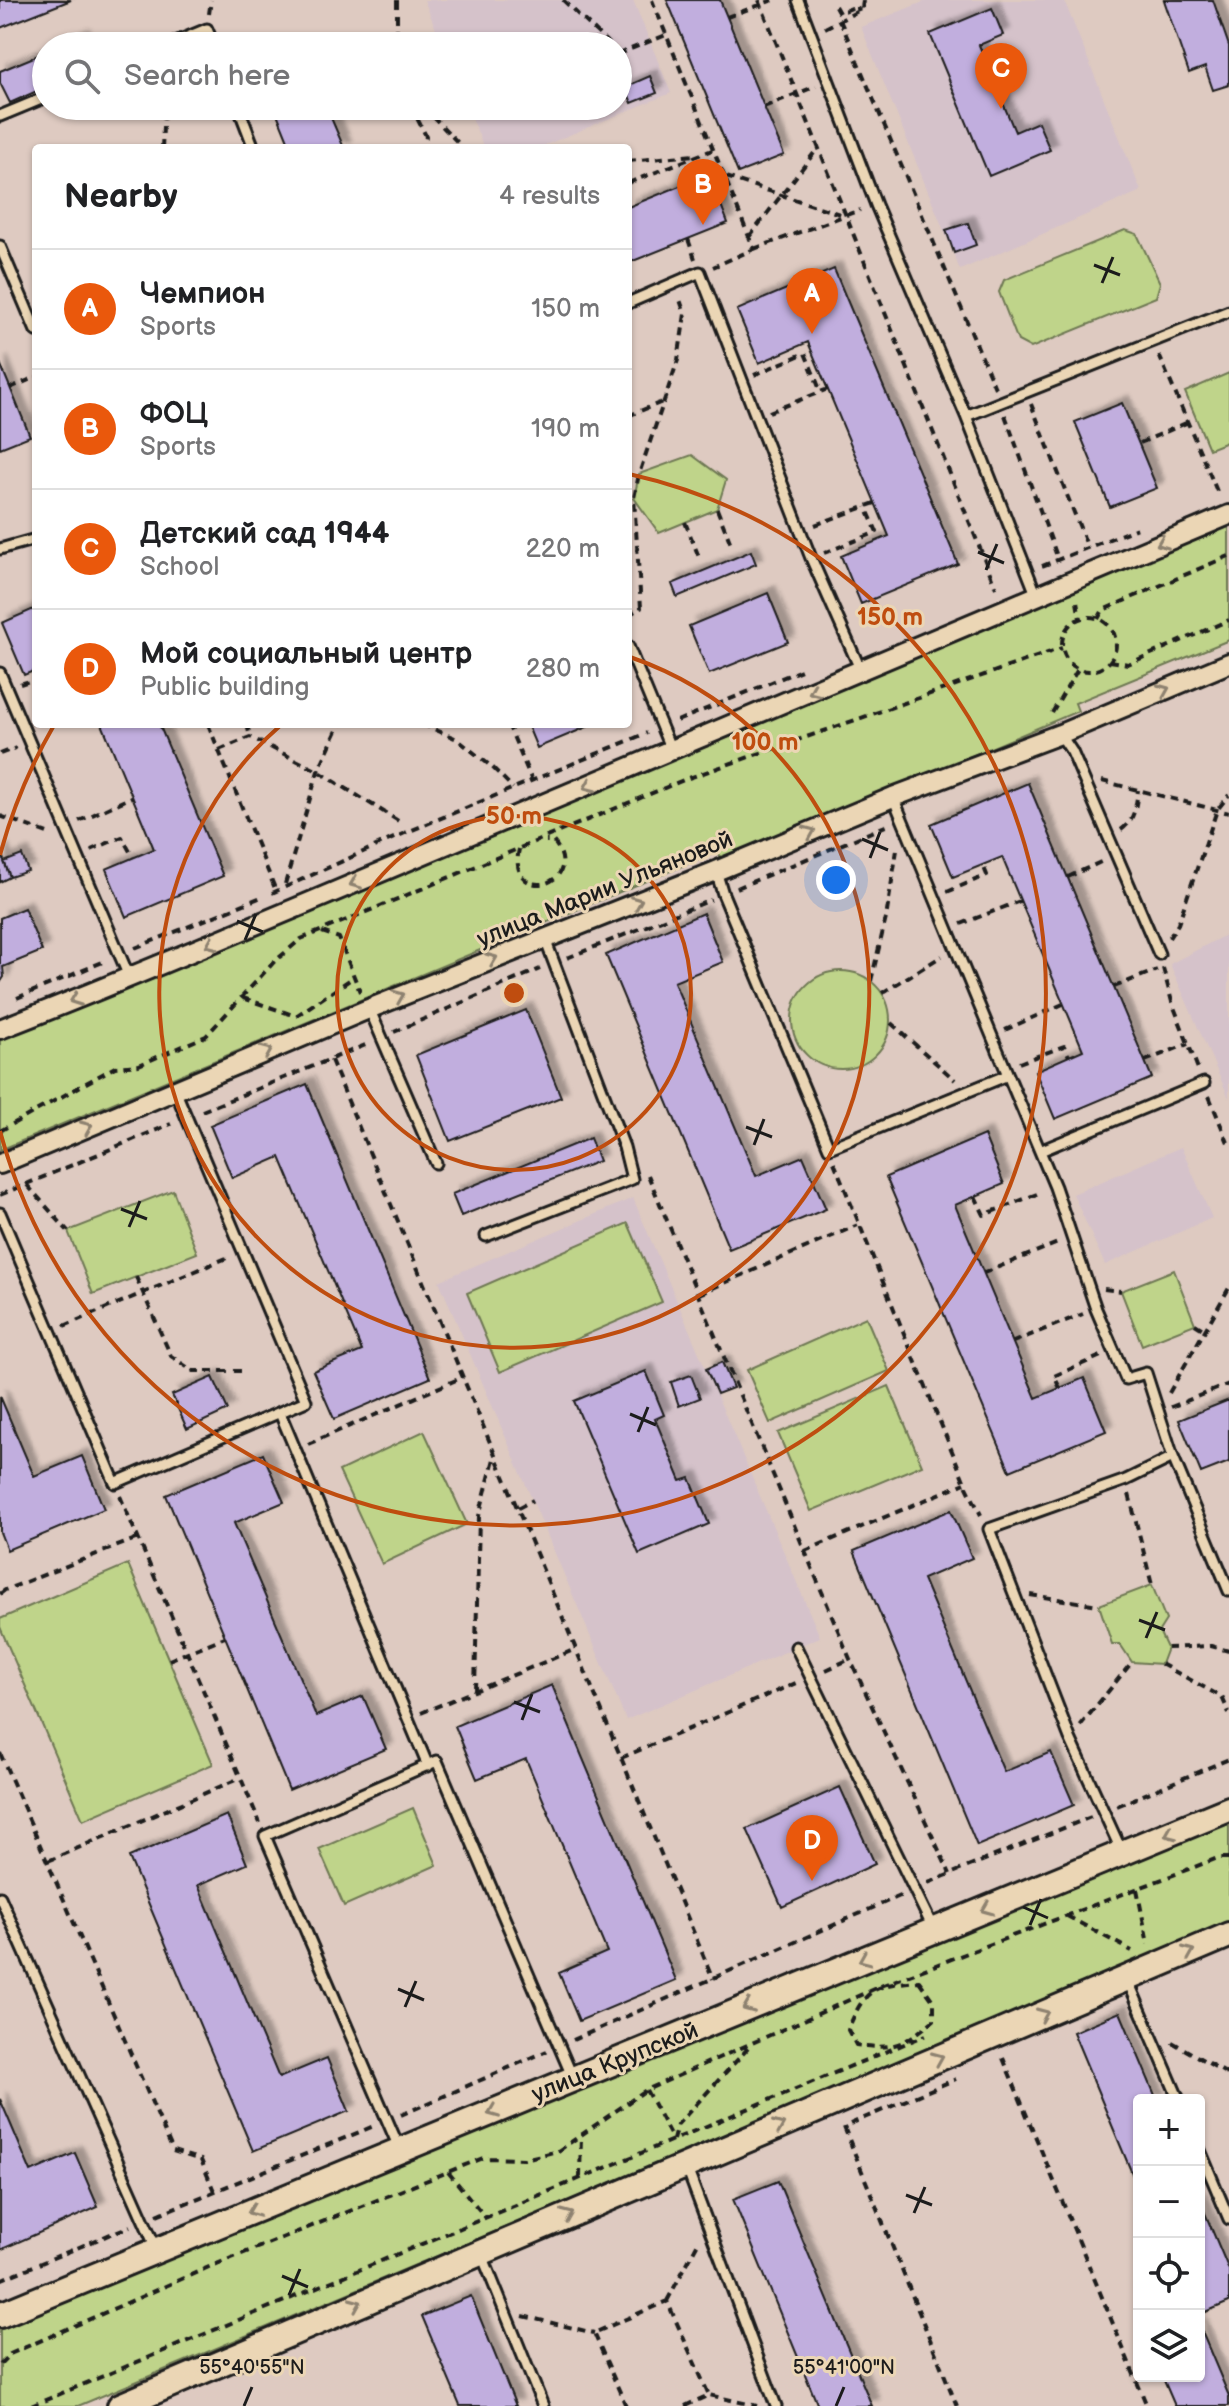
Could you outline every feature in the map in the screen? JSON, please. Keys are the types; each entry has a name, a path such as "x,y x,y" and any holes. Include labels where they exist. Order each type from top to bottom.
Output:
{"street":[{"path":"0,1029 130,979 1229,515"},
{"name":"улица Марии Ульяновой","path":"0,1164 175,1090 365,1002 544,939 893,797 1060,734 1229,663"},
{"name":"улица Крупской","path":"0,2315 1229,1809"},
{"path":"128,2404 686,2165 1123,1968 1229,1935"}],"lane":[{"path":"798,0 876,205 966,416 1036,594"},
{"path":"0,116 32,103"},
{"path":"243,120 252,144"},
{"path":"0,246 32,322"},
{"path":"632,301 700,272 811,558 861,671"},
{"path":"966,416 1229,311"},
{"path":"0,549 32,540"},
{"path":"632,656 671,752"},
{"path":"0,673 130,979"},
{"path":"1060,734 1072,752 1159,954"},
{"path":"893,797 1055,1187 1096,1309 1126,1379 1146,1373 1173,1457 1229,1591"},
{"path":"716,871 829,1148 968,1092 1007,1072"},
{"path":"486,1236 632,1179 624,1147 544,939"},
{"path":"365,1002 436,1163"},
{"path":"1040,1151 1204,1083"},
{"path":"0,1213 115,1483 306,1401 175,1090"},
{"path":"280,1413 428,1766"},
{"path":"1123,1853 1070,1738 989,1529 1126,1480 1173,1457"},
{"path":"796,1647 935,1931"},
{"path":"400,2150 265,1836 437,1761 574,2079"},
{"path":"0,1897 157,2250"},
{"path":"1123,1968 1176,2094"},
{"path":"1205,2162 1229,2219"},
{"path":"686,2165 776,2406"},
{"path":"481,2252 543,2406"}],"path":[{"path":"397,0 397,32"},
{"path":"563,0 596,32"},
{"path":"652,0 754,249"},
{"path":"727,17 760,2 773,0"},
{"path":"812,35 862,9 863,0"},
{"path":"760,2 996,588 1058,559 1146,525"},
{"path":"835,6 839,13 857,6 859,11"},
{"path":"840,20 1000,401 1058,559"},
{"path":"632,48 666,35"},
{"path":"764,107 829,81"},
{"path":"162,144 163,120"},
{"path":"418,120 426,136 425,144"},
{"path":"436,120 459,144"},
{"path":"749,237 818,148"},
{"path":"632,181 712,150"},
{"path":"632,161 702,154"},
{"path":"724,177 845,216"},
{"path":"700,272 876,205"},
{"path":"632,613 641,608 634,498 639,474 678,360 685,314 674,284"},
{"path":"1154,343 1219,496 1229,492"},
{"path":"743,379 805,353 821,392"},
{"path":"10,388 32,379"},
{"path":"756,418 828,389"},
{"path":"1026,391 1088,548"},
{"path":"632,414 662,402"},
{"path":"1140,443 1186,423"},
{"path":"801,530 875,503"},
{"path":"811,558 877,532 866,507"},
{"path":"717,509 731,544"},
{"path":"685,522 699,557"},
{"path":"1098,619 1103,610 1229,556"},
{"path":"1076,595 1080,619"},
{"path":"1080,619 1098,619 1106,623 1115,637 1116,645 1110,661 1096,670 1078,669 1065,656 1062,648 1067,630 1080,619"},
{"path":"1110,661 1128,664 1229,620"},
{"path":"0,1131 115,1067 139,1065 206,1036 274,962 301,939 686,779 1062,648"},
{"path":"13,999 808,667"},
{"path":"1052,713 1078,669"},
{"path":"210,728 276,891"},
{"path":"248,728 250,737"},
{"path":"285,886 318,771 338,728"},
{"path":"431,728 457,739 513,788"},
{"path":"510,728 532,781"},
{"path":"219,750 250,737 318,771 400,822"},
{"path":"1081,775 1229,813"},
{"path":"1108,836 1126,827 1136,811 1138,790"},
{"path":"1159,954 1178,924 1217,810 1229,795"},
{"path":"66,827 132,797"},
{"path":"0,816 71,841"},
{"path":"0,1195 331,1060 553,963 901,820"},
{"path":"871,981 886,918 901,820"},
{"path":"77,855 122,837 133,857"},
{"path":"519,849 516,863 520,876 531,884 545,885 557,878 563,865 562,852 553,841 541,840"},
{"path":"1068,877 1116,855"},
{"path":"934,898 987,875 983,865"},
{"path":"947,929 1020,901"},
{"path":"320,931 339,938 365,1002"},
{"path":"882,993 955,948"},
{"path":"1114,987 1163,967 1172,1002"},
{"path":"243,998 296,1016 354,977"},
{"path":"992,1036 1063,1004"},
{"path":"891,1023 968,1092"},
{"path":"1145,1061 1188,1044"},
{"path":"1007,1072 1064,1046 1069,1056"},
{"path":"331,1060 713,1979"},
{"path":"624,1147 651,1179 850,1659 950,1874"},
{"path":"829,1148 965,1483 989,1529"},
{"path":"26,1184 68,1231"},
{"path":"975,1196 984,1215 1055,1187"},
{"path":"699,1294 859,1224"},
{"path":"984,1273 1073,1236"},
{"path":"50,1331 243,1251"},
{"path":"136,1277 171,1356 193,1371 241,1371"},
{"path":"1157,1412 1229,1288"},
{"path":"1013,1342 1096,1309"},
{"path":"1195,1324 1206,1331"},
{"path":"1060,1388 1054,1376 1114,1350"},
{"path":"295,1449 463,1377"},
{"path":"1157,1412 1229,1384"},
{"path":"475,1690 479,1516 495,1454"},
{"path":"1126,1480 1152,1585"},
{"path":"115,1483 265,1836"},
{"path":"805,1551 965,1483"},
{"path":"518,1508 533,1500"},
{"path":"0,1594 138,1538"},
{"path":"1012,1593 1099,1605"},
{"path":"169,1660 225,1637"},
{"path":"1167,1648 1211,1646 1229,1651"},
{"path":"408,1719 576,1649"},
{"path":"621,1758 850,1659"},
{"path":"1070,1738 1132,1662"},
{"path":"1161,1664 1222,1697 1229,1713"},
{"path":"0,1753 173,2151 201,2160 214,2191"},
{"path":"0,2280 388,2120 915,1889 1229,1759"},
{"path":"48,1861 240,1778"},
{"path":"0,2364 10,2354 209,2267 483,2158 524,2159 558,2151 646,2090 883,1985 1218,1858 1229,1858"},
{"path":"1137,1889 1148,1944"},
{"path":"1067,1915 1132,1951"},
{"path":"1123,1968 1132,1951 1162,1939"},
{"path":"919,1981 934,2002 934,2020 905,2043 880,2048 856,2045 848,2030 858,2004 883,1985 919,1981"},
{"path":"1148,2028 1229,2075"},
{"path":"31,2406 932,2033"},
{"path":"673,2140 677,2125 754,2042"},
{"path":"1003,2058 1147,2406"},
{"path":"646,2090 673,2140"},
{"path":"844,2127 957,2406"},
{"path":"580,2178 581,2135"},
{"path":"448,2172 486,2218"},
{"path":"505,2311 594,2333 667,2301 708,2224"},
{"path":"667,2301 709,2395"},
{"path":"594,2333 626,2406"},
{"path":"685,2406 709,2395 757,2406"}],"shaded area":[{"path":"424,0 633,0 671,93 632,109 632,32 437,32"},
{"path":"928,0 1064,0 1141,191 960,270 861,27"},
{"path":"473,120 606,120 548,144 482,144"},
{"path":"1229,933 1229,1098 1170,964"},
{"path":"1181,1147 1212,1218 1105,1265 1073,1194"},
{"path":"633,1198 820,1637 626,1720 439,1281"}],"green space":[{"path":"1125,230 1137,234 1160,283 1156,297 1031,348 1018,341 999,292 1004,280"},
{"path":"1229,373 1229,441 1209,449 1185,392"},
{"path":"692,455 726,480 717,509 659,533 634,498 639,474"},
{"path":"1229,526 1229,640 1075,703 1078,711 722,861 718,851 0,1150 0,1035"},
{"path":"841,971 860,975 876,985 886,1001 890,1020 886,1039 876,1055 860,1065 841,1069 822,1065 806,1055 796,1039 792,1020 796,1001 806,985 822,975"},
{"path":"173,1190 197,1253 93,1294 68,1231"},
{"path":"628,1223 662,1302 500,1372 467,1293"},
{"path":"1174,1270 1195,1324 1142,1345 1121,1291"},
{"path":"866,1317 889,1371 770,1423 747,1370"},
{"path":"889,1386 922,1465 811,1511 778,1433"},
{"path":"424,1431 467,1524 382,1564 339,1471"},
{"path":"128,1564 213,1764 83,1820 0,1627 0,1619"},
{"path":"1152,1585 1166,1620 1159,1631 1167,1648 1161,1664 1132,1662 1120,1644 1112,1644 1099,1605"},
{"path":"413,1808 437,1865 344,1906 319,1849"},
{"path":"1229,1817 1229,1925 78,2406 0,2406 0,2325"}],"building":[{"path":"0,0 71,0 0,28"},
{"path":"667,0 720,0 784,155 738,173"},
{"path":"1164,0 1213,0 1229,46 1229,85 1213,90 1205,67 1189,73"},
{"path":"992,8 1003,35 979,45 1015,132 1038,122 1050,150 989,176 930,34"},
{"path":"32,58 32,93 10,103 0,83 0,71"},
{"path":"650,76 657,93 632,103 632,84"},
{"path":"280,120 332,120 342,144 289,144"},
{"path":"709,174 728,223 632,261 632,205"},
{"path":"968,223 976,245 954,253 946,230"},
{"path":"834,269 958,564 861,604 841,556 889,536 808,342 759,363 737,310"},
{"path":"0,363 30,436 0,448"},
{"path":"1122,403 1157,488 1110,507 1075,422"},
{"path":"751,551 756,564 677,597 672,584"},
{"path":"768,593 788,642 709,674 689,626"},
{"path":"32,610 32,672 24,675 2,623"},
{"path":"104,728 161,728 223,876 126,917 106,869 154,849"},
{"path":"529,728 584,728 537,748"},
{"path":"1028,783 1152,1078 1055,1119 1035,1071 1083,1050 1002,857 953,877 931,824"},
{"path":"0,853 10,877 0,882"},
{"path":"22,855 28,871 10,877 4,862"},
{"path":"24,908 42,951 3,967 4,977 0,983 0,918"},
{"path":"703,913 723,962 674,982 756,1176 803,1156 826,1209 729,1249 606,955"},
{"path":"526,1010 561,1097 450,1141 416,1055"},
{"path":"307,1084 430,1378 334,1419 313,1371 362,1351 280,1157 232,1178 210,1125"},
{"path":"984,1135 1004,1184 955,1205 1036,1398 1084,1378 1106,1431 1010,1471 886,1177"},
{"path":"590,1138 599,1161 461,1216 452,1194"},
{"path":"722,1362 733,1388 717,1394 706,1369"},
{"path":"646,1371 664,1415 655,1419 681,1481 690,1478 709,1524 639,1554 574,1401"},
{"path":"691,1375 700,1398 679,1406 671,1382"},
{"path":"213,1377 228,1410 187,1429 172,1395"},
{"path":"0,1396 34,1476 82,1456 104,1509 7,1550 0,1532"},
{"path":"1229,1400 1229,1462 1201,1473 1179,1420"},
{"path":"263,1454 284,1502 234,1523 316,1716 363,1696 386,1749 289,1790 166,1495"},
{"path":"951,1510 972,1558 923,1579 1004,1772 1051,1752 1074,1805 977,1846 854,1551"},
{"path":"552,1685 676,1980 579,2021 559,1973 607,1952 526,1759 477,1779 455,1726"},
{"path":"840,1787 875,1864 782,1907 747,1829"},
{"path":"227,1815 247,1864 198,1885 279,2078 327,2058 349,2111 253,2151 129,1857"},
{"path":"1120,2012 1154,2094 1133,2094 1133,2176 1073,2032"},
{"path":"0,2099 31,2172 75,2153 98,2207 0,2250"},
{"path":"778,2181 872,2406 818,2406 733,2199"},
{"path":"1205,2213 1229,2270 1229,2302 1205,2312"},
{"path":"471,2296 516,2406 460,2406 422,2316"},
{"path":"1205,2339 1229,2396 1229,2406 1175,2406 1165,2382 1205,2382"}],"place":[{"name":"Детский сад 1944","path":"1001,109"},
{"name":"ФОЦ","path":"703,225"},
{"name":"Чемпион","path":"812,334"},
{"name":"Мой социальный центр","path":"812,1881"}]}
